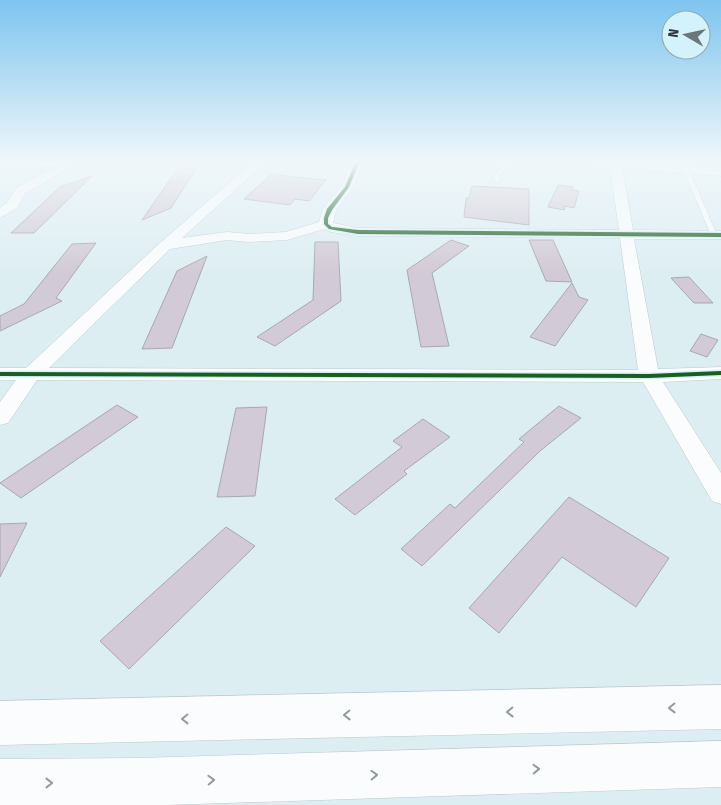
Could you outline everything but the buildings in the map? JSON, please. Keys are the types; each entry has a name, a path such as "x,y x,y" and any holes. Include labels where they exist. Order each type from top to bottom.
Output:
{"main road":[{"path":"0,723 721,707"},
{"path":"0,783 138,782 721,764"}],"street":[{"path":"0,214 12,205 16,199"},
{"path":"0,418 31,374 166,245 219,199"},
{"path":"326,224 328,211 339,199"},
{"path":"619,199 627,235 649,376 721,494"},
{"path":"166,245 227,236 250,238 287,236 326,224"},
{"path":"326,224 332,228 358,232 718,235"},
{"path":"0,374 649,376 721,373"}],"lane":[{"path":"700,199 718,235"}],"cycle path":[{"path":"338,199 329,209 326,224 331,228 358,232 721,235"},
{"path":"0,374 649,376 721,373"}]}
